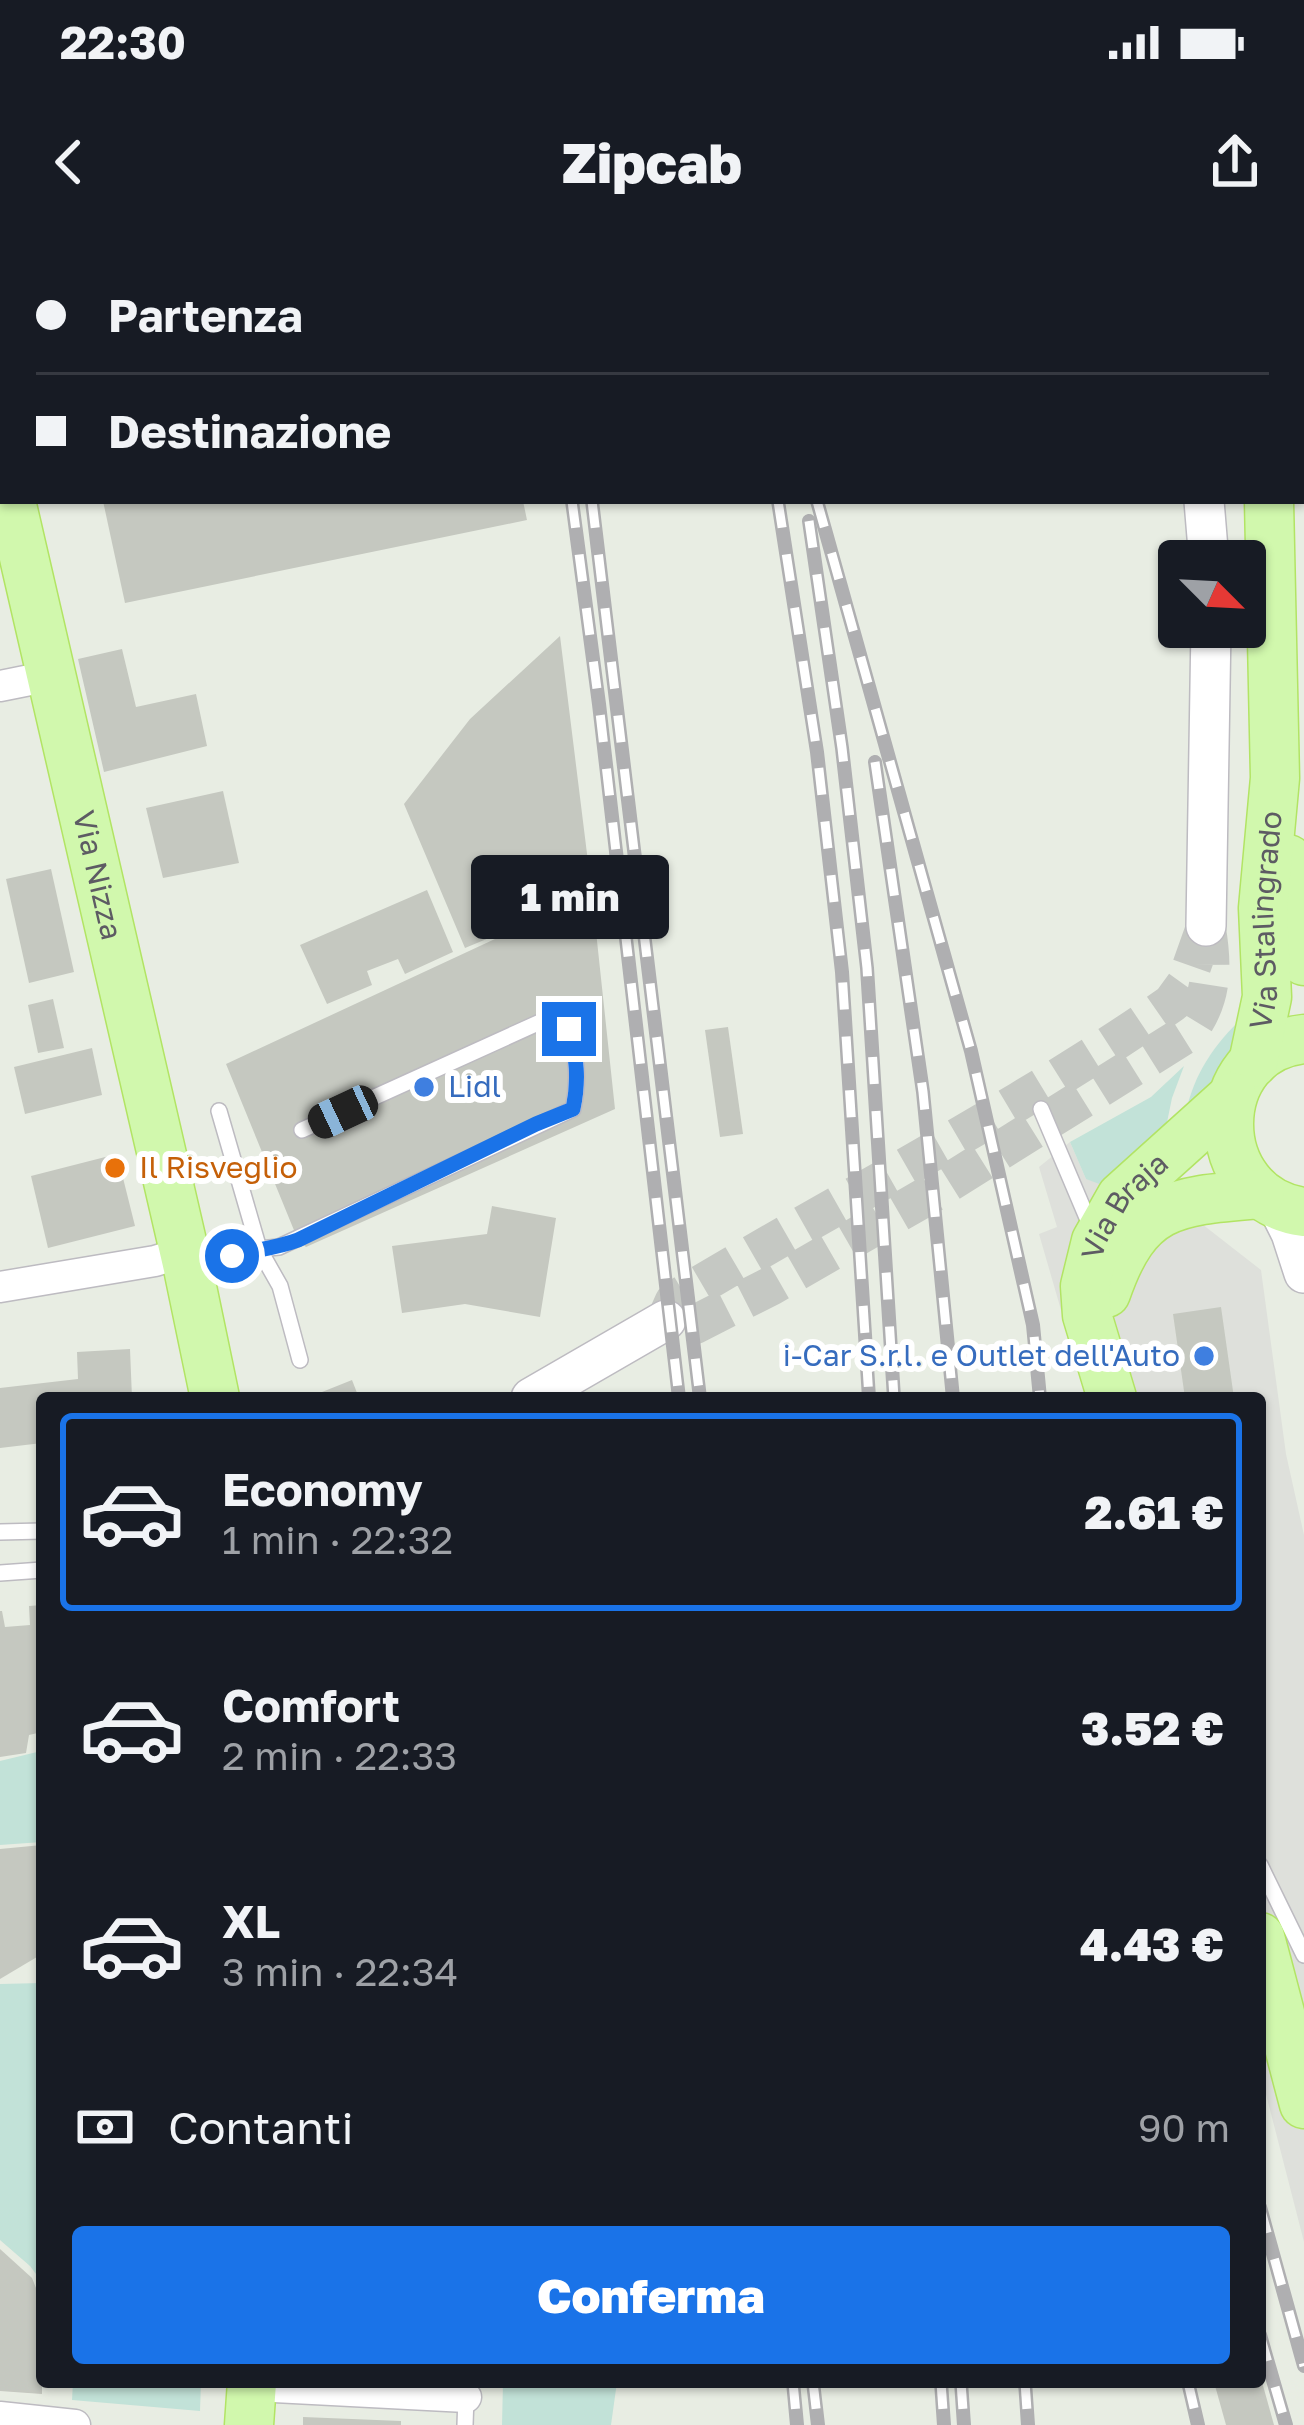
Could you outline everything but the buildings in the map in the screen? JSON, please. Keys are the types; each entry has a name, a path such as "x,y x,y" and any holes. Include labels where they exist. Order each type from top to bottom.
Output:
{"main road":[{"name":"Via Nizza","path":"12,504 213,1392"},
{"name":"Via Stalingrado","path":"1269,504 1275,778 1263,908 1267,997 1227,1124 1231,1150 1242,1174 1280,1204"},
{"name":"Via Stalingrado","path":"1275,778 1304,961"},
{"name":"Via Braja","path":"1110,1392 1087,1315 1085,1286 1096,1241 1121,1196 1272,1049 1304,1039"},
{"name":"Via Braja","path":"1098,1346 1106,1292 1122,1252 1152,1216 1197,1199 1280,1204"},
{"path":"1266,1960 1304,2104"}],"street":[{"path":"1204,504 1207,540"},
{"path":"1207,926 1211,648"},
{"path":"0,686 50,676"},
{"path":"1280,1204 1304,1273"},
{"path":"0,1287 186,1260"},
{"path":"541,1392 666,1320"},
{"path":"251,2398 466,2411"},
{"path":"0,2417 75,2425"}],"lane":[{"path":"186,1260 298,1240 573,1109 578,1086 569,1029 548,1018 302,1130"},
{"path":"1041,1109 1096,1241"},
{"path":"219,1111 260,1249 280,1286 300,1360"},
{"path":"0,1532 36,1531"},
{"path":"0,1573 36,1570"},
{"path":"1266,1877 1304,1955"}],"shaded area":[{"path":"1238,1022 1229,1063 1184,1120 1203,1066"},
{"path":"1184,1066 1165,1132 1110,1188 1086,1179 1070,1142 1151,1097"},
{"path":"1165,1132 1193,1217 1261,1270 1286,1454 1304,1535 1304,2242 1266,2094 1266,1392 1094,1392 1061,1310 1039,1234 1057,1227 1039,1167 1070,1142 1086,1179"},
{"path":"36,1752 36,1842 0,1845 0,1761"},
{"path":"36,1983 36,2274 0,2240 0,1984"},
{"path":"73,2388 201,2388 200,2411 72,2400"},
{"path":"503,2388 616,2388 611,2425 502,2425"}],"tunnel":[{"path":"1206,926 1209,983 1202,1009 1186,1034 929,1195 771,1286 694,1325 666,1320 683,1295 992,1117 1172,1003 1185,985 1206,926"}],"railway":[{"path":"572,504 678,1392"},
{"path":"592,504 699,1392"},
{"path":"778,504 817,752 842,972 869,1392"},
{"path":"818,504 971,1051 1033,1325 1039,1392"},
{"path":"809,521 867,968 894,1392"},
{"path":"875,762 923,1092 952,1392"},
{"path":"1266,2229 1304,2366"},
{"path":"1266,2356 1286,2425"},
{"path":"794,2388 797,2425"},
{"path":"814,2388 818,2425"},
{"path":"941,2388 944,2425"},
{"path":"961,2388 964,2425"},
{"path":"1025,2388 1028,2425"},
{"path":"1189,2388 1198,2425"}],"place":[{"name":"Lidl","path":"424,1087"},
{"name":"Il Risveglio","path":"115,1168"},
{"name":"i-Car S.r.l. e Outlet dell'Auto","path":"1204,1356"}],"route":[{"path":"232,1256 298,1240 573,1109 578,1086 569,1029"}]}
